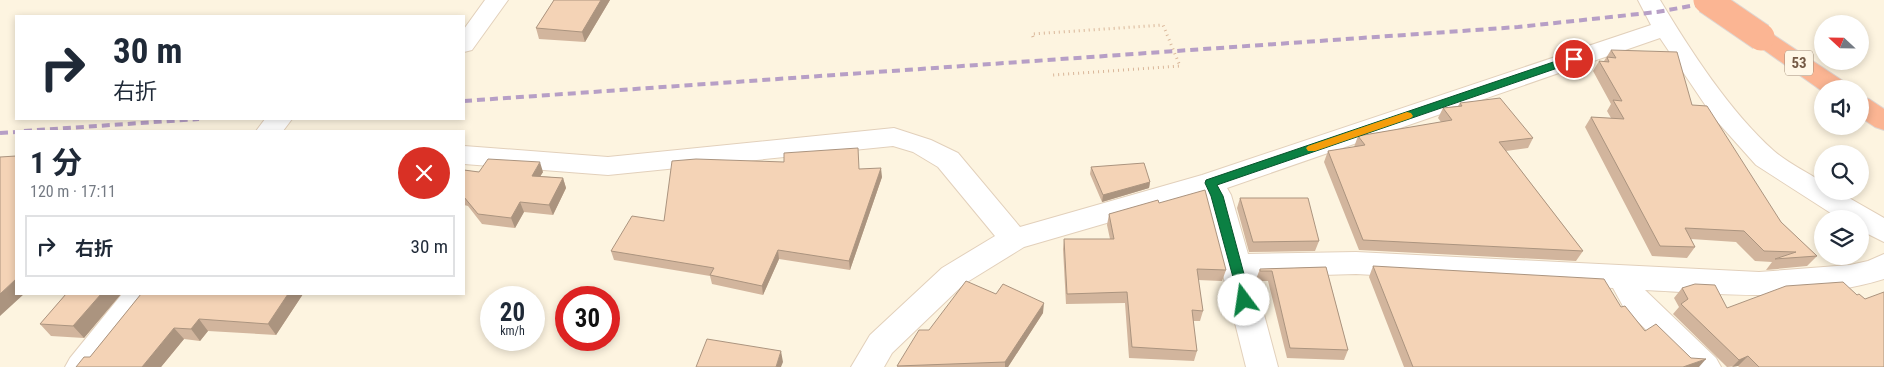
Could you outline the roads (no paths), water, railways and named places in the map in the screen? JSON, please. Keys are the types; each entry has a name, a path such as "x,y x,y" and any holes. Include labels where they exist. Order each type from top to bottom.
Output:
{"highway":[{"name":"53","path":"1707,0 1824,80"},
{"path":"1869,111 1884,121"}],"street":[{"path":"465,43 497,0"},
{"path":"1650,0 1666,28 1723,112 1765,158 1828,199 1884,231"},
{"path":"867,367 881,344 953,276 1014,239 1210,183 1666,28"},
{"path":"270,130 278,120"},
{"path":"465,155 608,166 894,137 922,146 948,160 1014,239"},
{"path":"1210,183 1217,196 1262,367"},
{"path":"1236,266 1356,263 1759,284 1850,277 1882,271"},
{"path":"1623,278 1635,300 1705,367"},
{"path":"82,367 139,295"}],"railway":[{"path":"465,101 1518,27 1657,12 1724,0"},
{"path":"39,130 184,120"},
{"path":"0,133 15,132"}]}
